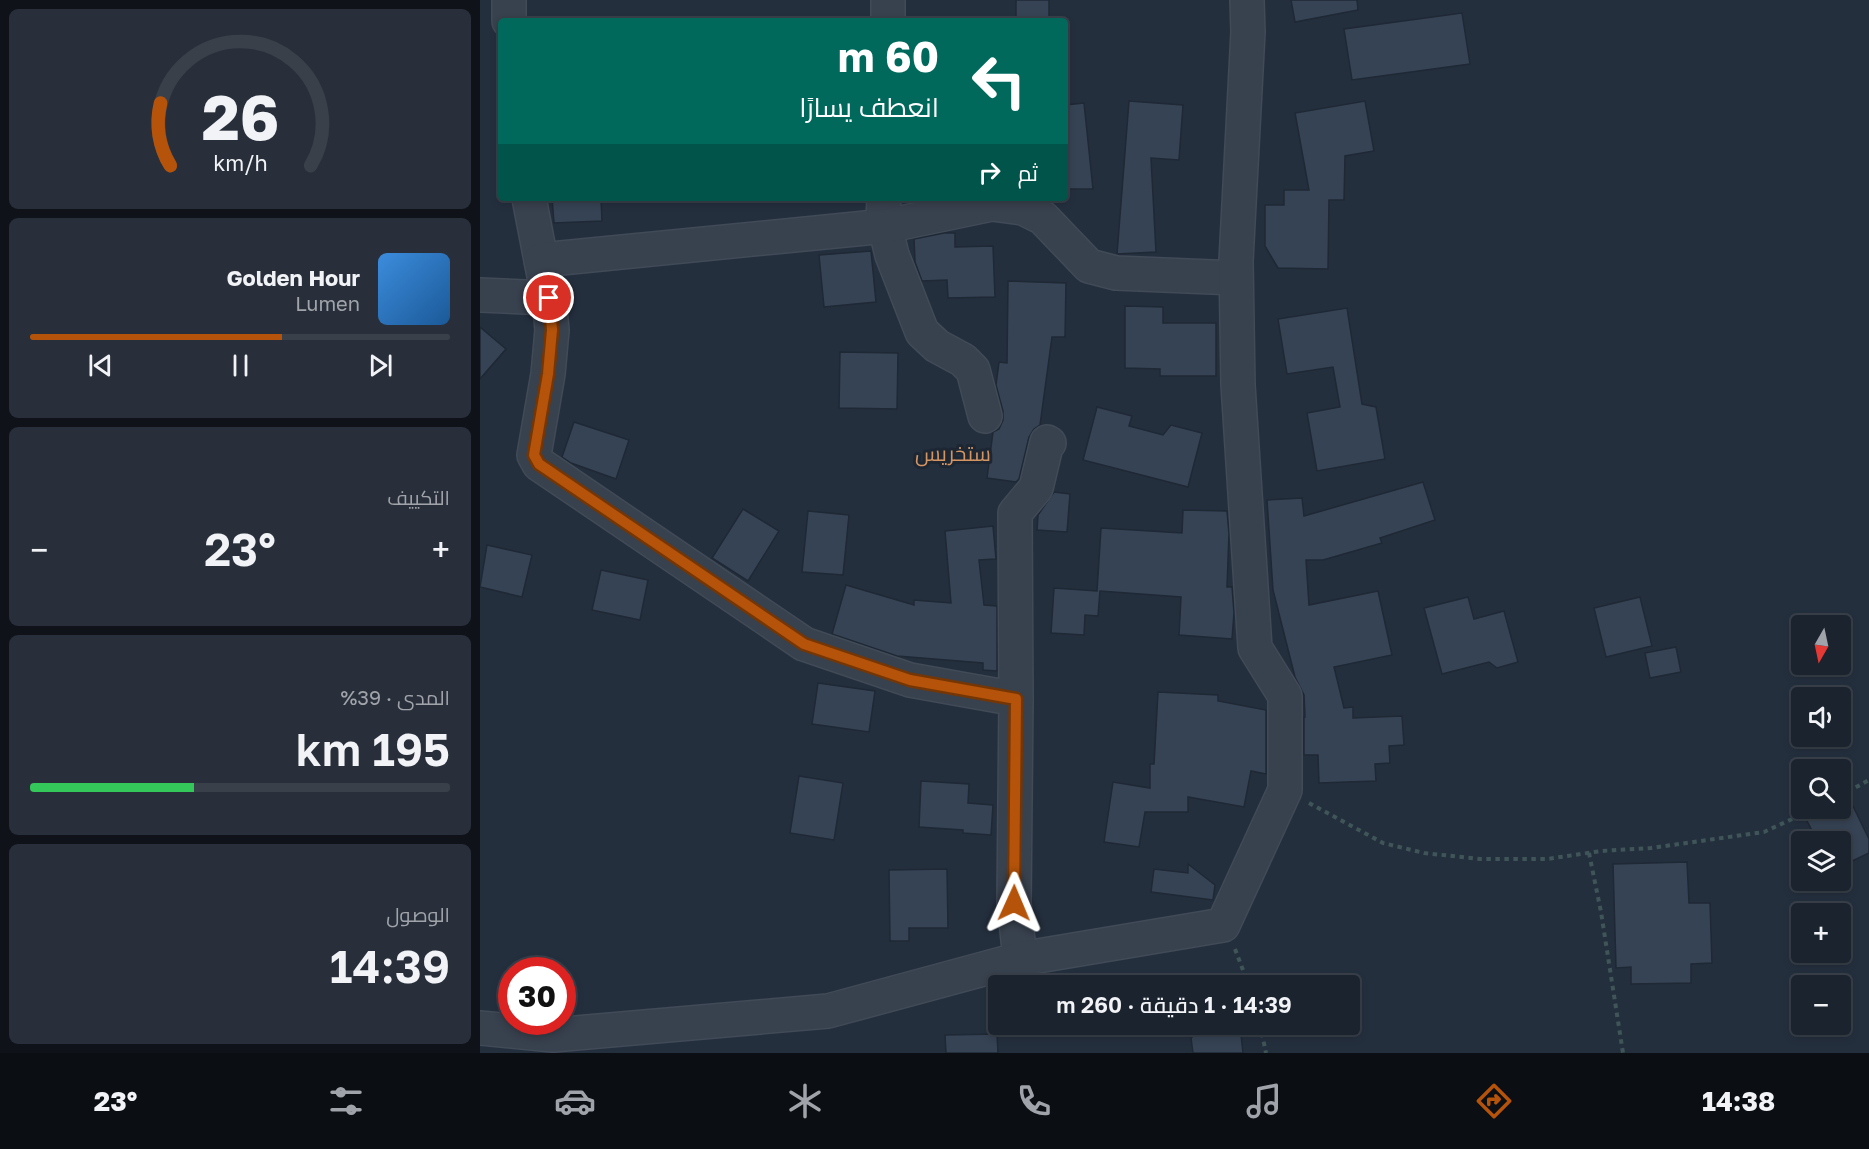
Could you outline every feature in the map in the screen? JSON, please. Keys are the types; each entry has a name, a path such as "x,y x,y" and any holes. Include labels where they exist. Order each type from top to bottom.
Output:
{"street":[{"path":"509,0 509,18"},
{"path":"888,0 888,18"},
{"path":"480,1028 552,1035 828,1011 1020,959 1223,925 1285,790 1285,696 1255,648 1238,385 1236,279 1248,32 1247,0"},
{"path":"530,201 549,298 552,330 548,374 534,455 539,464 804,644 910,680 1016,699"},
{"path":"541,260 885,212 992,204 1023,208 1043,218 1089,266 1116,273 1236,279"},
{"path":"885,212 892,255 922,332 937,346 963,360 973,370 985,416"},
{"path":"480,295 549,298"},
{"path":"1020,959 1014,903 1015,513 1036,488 1047,442 1049,442"}],"path":[{"path":"1851,790 1869,780"},
{"path":"1285,790 1383,843 1424,853 1480,859 1547,859 1651,848 1764,832 1792,819"},
{"path":"1589,853 1601,912 1623,1053"},
{"path":"1223,925 1245,975"},
{"path":"1262,1035 1266,1053"}],"building":[{"path":"1016,0 1049,0 1049,18 1016,18"},
{"path":"1291,0 1357,0 1358,10 1295,22"},
{"path":"1462,13 1470,64 1352,80 1344,29"},
{"path":"1129,101 1183,105 1179,160 1151,158 1156,252 1117,254"},
{"path":"1365,101 1374,151 1345,156 1344,200 1329,200 1328,269 1278,268 1265,246 1265,205 1284,205 1284,190 1309,190 1295,113"},
{"path":"1084,103 1093,189 1068,189 1068,105"},
{"path":"552,201 601,201 602,221 554,223"},
{"path":"955,233 955,247 993,246 995,297 948,298 947,280 922,281 915,262 914,239"},
{"path":"871,251 876,302 824,307 819,255"},
{"path":"1008,281 1066,283 1065,337 1052,337 1040,425 1029,437 1019,479 1016,482 987,478 993,432 999,429 1003,420 996,385 999,362 1007,363"},
{"path":"1125,306 1163,307 1163,323 1216,323 1216,376 1160,376 1160,369 1125,368"},
{"path":"1347,308 1362,404 1376,407 1385,459 1317,471 1307,413 1340,407 1333,367 1287,374 1278,319"},
{"path":"480,327 506,349 480,379"},
{"path":"840,352 898,353 897,409 839,408"},
{"path":"1097,407 1132,416 1129,426 1163,435 1171,425 1202,433 1188,487 1083,460"},
{"path":"574,422 629,440 616,479 571,463 562,457"},
{"path":"1423,482 1435,520 1380,538 1382,543 1323,560 1306,560 1309,605 1378,591 1392,655 1334,667 1344,708 1353,707 1353,718 1402,716 1404,745 1389,746 1390,763 1375,764 1376,781 1319,783 1318,755 1304,755 1304,695 1295,677 1273,590 1267,500 1302,498 1304,516"},
{"path":"1054,492 1070,494 1067,532 1037,530 1038,515"},
{"path":"743,509 779,531 748,581 712,558"},
{"path":"1183,510 1227,511 1229,534 1227,587 1232,587 1234,613 1232,639 1179,635 1181,597 1100,591 1098,616 1085,615 1084,635 1051,633 1054,588 1097,591 1101,528 1182,533"},
{"path":"808,511 849,515 843,575 802,572"},
{"path":"993,526 996,559 979,560 984,605 997,606 997,671 983,670 983,663 897,656 832,634 846,585 914,605 914,600 951,603 945,531"},
{"path":"487,545 532,555 522,597 480,587"},
{"path":"601,570 648,580 640,620 592,610"},
{"path":"1468,597 1474,619 1504,611 1518,662 1497,668 1489,662 1442,674 1424,608"},
{"path":"1640,597 1652,646 1606,657 1594,608"},
{"path":"1676,647 1681,672 1650,678 1645,653"},
{"path":"818,683 875,691 869,732 812,724"},
{"path":"1158,692 1218,695 1218,701 1266,710 1266,774 1251,771 1244,807 1188,797 1188,812 1145,812 1139,847 1104,842 1113,782 1150,788 1150,764 1154,764"},
{"path":"799,776 843,783 834,840 790,833"},
{"path":"921,781 969,784 968,803 993,805 991,835 963,833 963,830 919,827"},
{"path":"1851,802 1869,839 1869,853 1851,862 1851,831 1812,831 1806,819 1851,819"},
{"path":"1687,862 1689,903 1710,903 1712,963 1691,964 1691,983 1631,984 1631,967 1616,968 1613,864"},
{"path":"1188,864 1215,885 1213,900 1151,892 1154,869 1188,873"},
{"path":"947,869 948,928 909,928 909,941 890,941 889,870"},
{"path":"945,1035 997,1035 998,1053 946,1053"},
{"path":"1194,1035 1241,1035 1243,1053 1193,1053 1191,1038"}],"district":[{"name":"ستخريس","path":"953,454"}],"route":[{"path":"549,298 552,330 548,374 534,455 539,464 804,644 910,680 1016,699 1014,903"}]}
